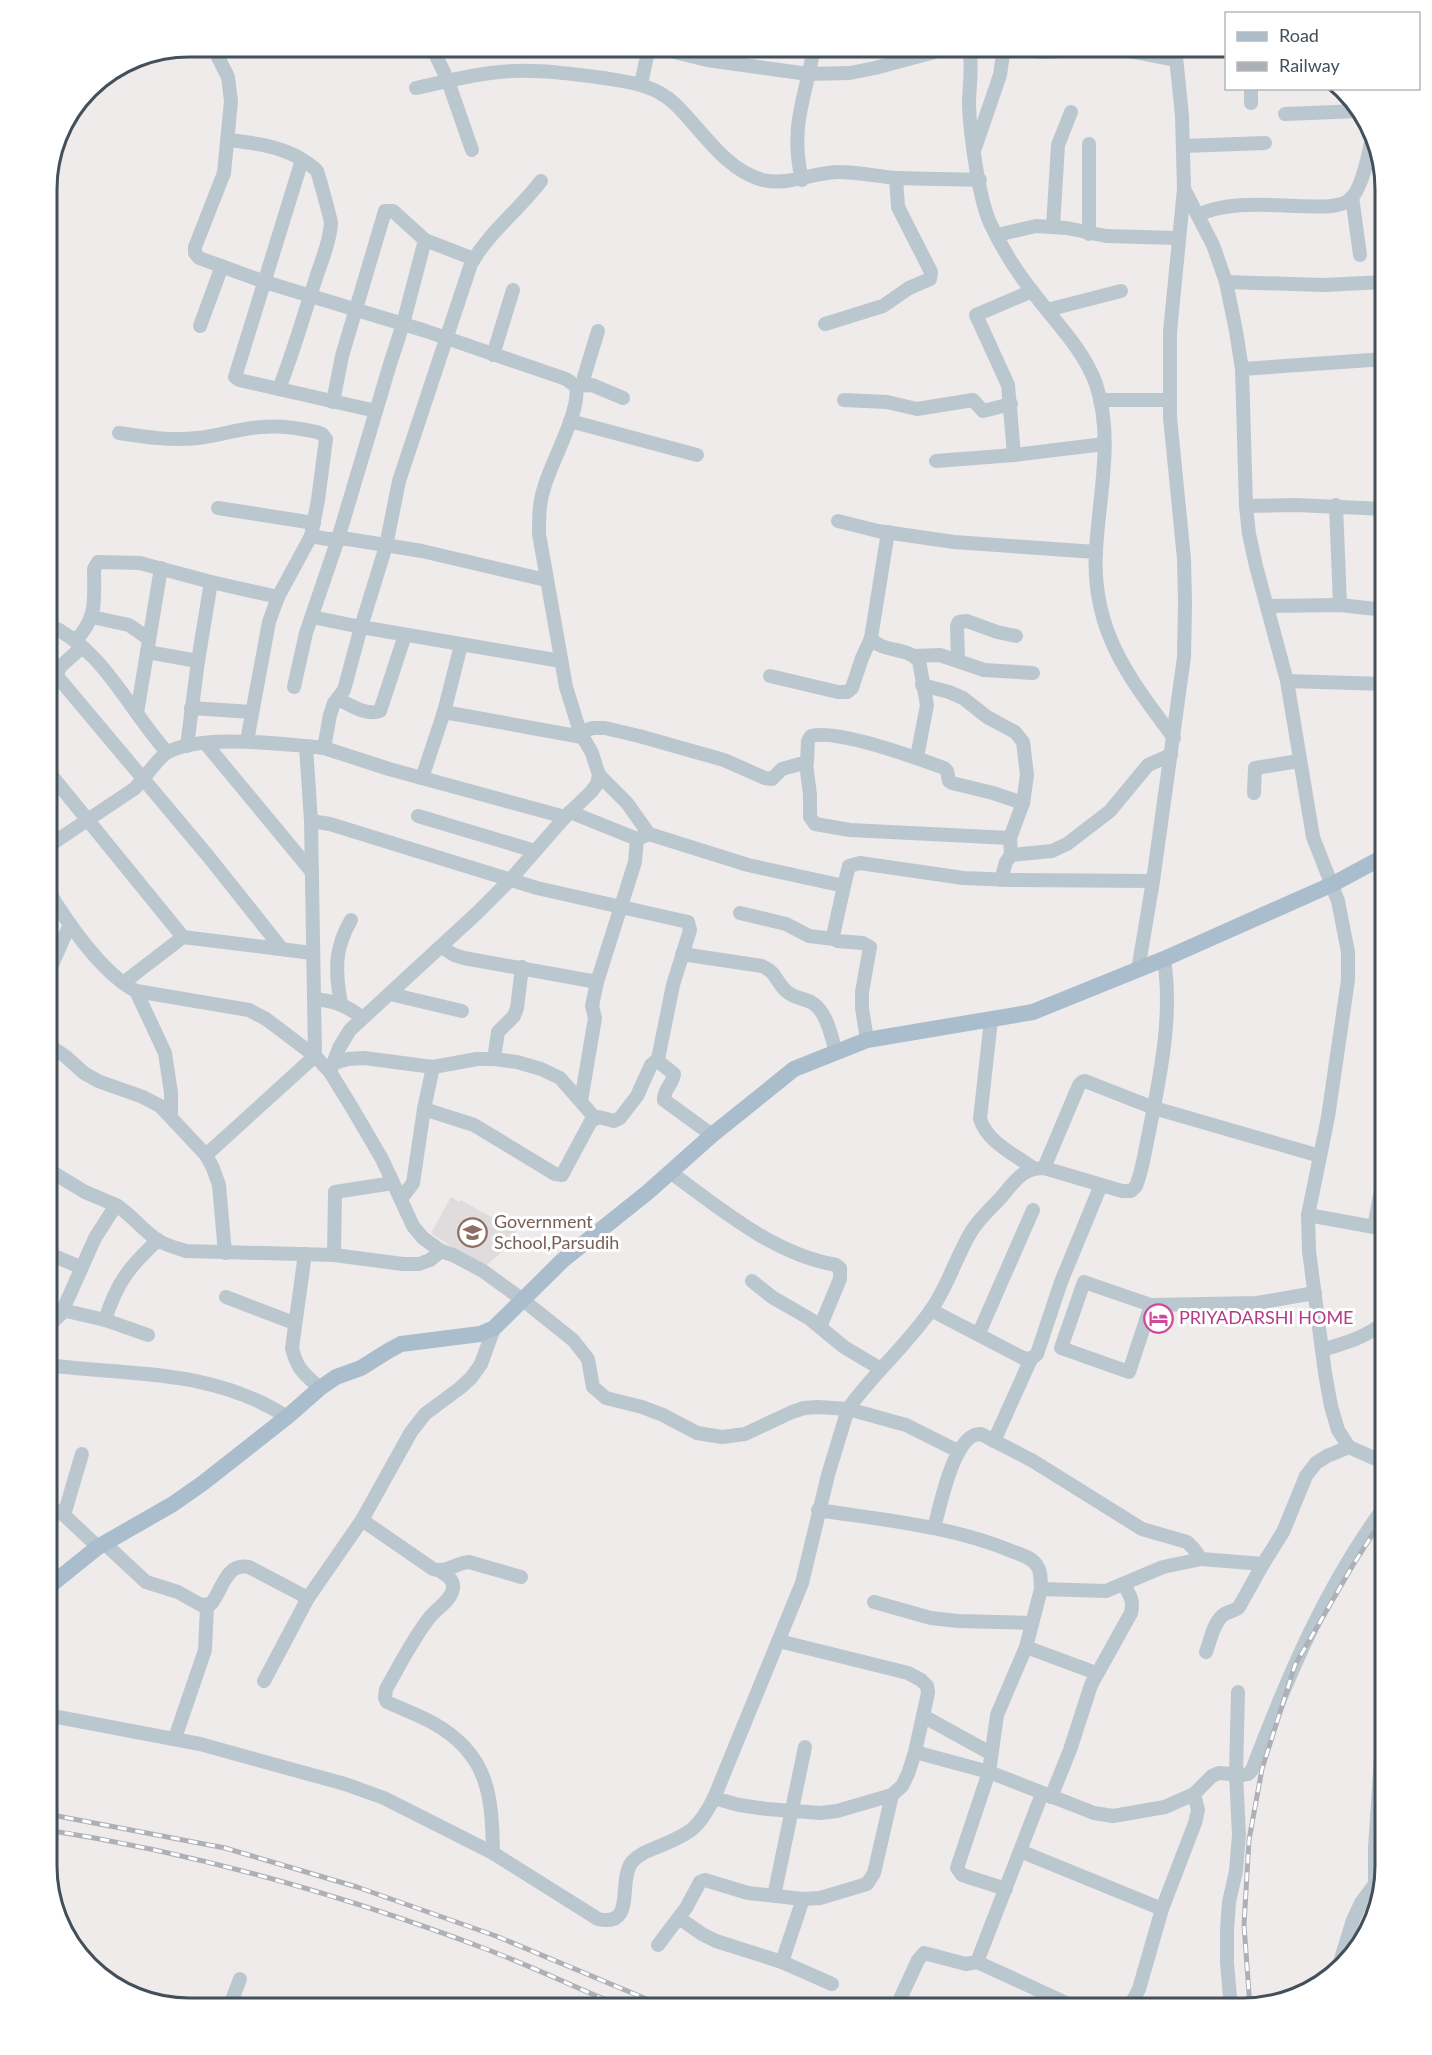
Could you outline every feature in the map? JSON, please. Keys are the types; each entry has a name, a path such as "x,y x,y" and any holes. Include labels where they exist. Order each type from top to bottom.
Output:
{"main road":[{"path":"57,1579 101,1545 181,1499 336,1377 361,1368 401,1344 480,1334 494,1328 562,1260 794,1069 867,1040 1033,1012 1164,959 1333,884 1375,862"}],"street":[{"path":"220,57 231,88 228,140 224,173 195,247 195,253 199,258 265,282 403,324 580,385 600,388 623,398"},
{"path":"437,57 448,81 472,150"},
{"path":"641,84 647,57"},
{"path":"695,57 808,74 850,73 916,57"},
{"path":"802,180 796,148 797,128 812,57"},
{"path":"970,57 969,122 985,206 991,225 1012,263 1087,363 1100,400 1104,444 1096,552 1098,591 1103,622 1132,682 1174,738"},
{"path":"974,149 1000,75 1003,57"},
{"path":"1138,970 1153,881 1184,657 1184,559 1170,400 1170,332 1184,189 1176,57"},
{"path":"416,88 511,71 540,70 641,84 664,94 726,158 744,172 763,180 783,182 839,172 896,178 980,180"},
{"path":"1251,90 1251,104"},
{"path":"1285,114 1350,111"},
{"path":"1053,227 1058,145 1071,112"},
{"path":"228,140 279,147 316,169 331,218 327,240 295,349 279,389"},
{"path":"1183,146 1265,143"},
{"path":"1089,144 1089,234"},
{"path":"302,160 235,377 239,381 376,411"},
{"path":"1198,215 1221,208 1338,204 1352,197 1373,167"},
{"path":"825,324 883,306 909,288 930,279 931,272 898,207 896,178"},
{"path":"324,748 330,715 345,690 361,627 386,546 399,481 474,259 488,239 517,211 541,181"},
{"path":"1184,189 1214,244 1226,282 1242,369 1246,506 1249,534 1287,681 1313,837 1333,884 1348,952 1348,980 1328,1117 1308,1215 1309,1251 1331,1406 1338,1430 1349,1447 1375,1458"},
{"path":"1352,197 1360,255"},
{"path":"333,402 342,356 385,211 393,211 425,240 474,259"},
{"path":"997,236 1036,226 1106,236 1178,238"},
{"path":"294,687 312,617 403,324 425,240"},
{"path":"200,326 222,266"},
{"path":"1226,282 1285,285 1375,282"},
{"path":"493,355 513,290"},
{"path":"1014,455 1008,385 976,315 1032,291"},
{"path":"1047,310 1121,291"},
{"path":"581,1101 595,1018 592,1006 597,982 643,837 627,803 599,775 592,753 581,735 572,711 539,534 538,513 543,490 570,421 598,331"},
{"path":"1242,369 1375,360"},
{"path":"844,400 887,402 916,409 973,400 983,411 1011,405"},
{"path":"1100,400 1170,400"},
{"path":"570,421 698,455"},
{"path":"119,433 151,439 176,440 277,426 317,432 326,439 312,529 278,597 264,642 247,741"},
{"path":"936,460 1014,455 1104,444"},
{"path":"1246,506 1375,508"},
{"path":"1336,506 1340,605"},
{"path":"218,508 312,529 327,539 449,556 546,580"},
{"path":"837,521 925,539 995,547 1096,552"},
{"path":"770,676 838,692 847,692 852,688 871,638 888,532"},
{"path":"57,671 79,644 92,617 95,564 130,561 278,597"},
{"path":"137,714 161,568"},
{"path":"187,746 211,582"},
{"path":"1268,606 1340,605 1375,609"},
{"path":"92,617 129,626 148,645 198,661"},
{"path":"312,617 561,661"},
{"path":"958,660 957,626 959,622 967,621 1016,636"},
{"path":"57,630 79,644 117,685 155,739 167,752"},
{"path":"338,699 366,712 380,711 405,635"},
{"path":"871,638 878,644 915,656 929,654 958,660 984,670 1033,673"},
{"path":"422,778 444,712 461,645"},
{"path":"915,656 919,661 927,705 917,757"},
{"path":"1287,681 1375,684"},
{"path":"57,683 145,780 282,949"},
{"path":"922,685 963,698 987,717 1015,732 1023,742 1027,775 1023,803 1010,838 1011,855 1006,862 1001,880"},
{"path":"191,708 252,712"},
{"path":"444,712 581,735 593,728 605,728 724,760 765,778 772,779 782,769 806,764"},
{"path":"1010,838 850,830 815,824 810,817 806,764 808,741 811,736 817,735 890,748 944,768 952,783 993,792 1023,803"},
{"path":"57,840 145,780 167,752 187,746 247,741 324,748 389,770 567,814 748,865 844,886"},
{"path":"206,744 312,872"},
{"path":"206,1155 315,1056 311,821 306,746"},
{"path":"1011,855 1052,851 1067,844 1110,811 1148,765 1171,754"},
{"path":"1254,793 1255,768 1299,761"},
{"path":"332,1067 350,1030 442,947 510,880 567,814 591,792 597,784 599,775"},
{"path":"57,782 183,937 312,953"},
{"path":"418,816 535,851"},
{"path":"311,821 338,827 510,880 688,922 690,930 682,954 658,1059 651,1065 637,1096 620,1118 614,1121 599,1116 595,1118 564,1173 559,1175 474,1125 424,1108"},
{"path":"834,939 833,931 849,866 852,863 963,878 1153,881"},
{"path":"57,904 70,924 113,976 136,992 249,1010 266,1019 332,1067 382,1159 413,1226 423,1238 441,1251 483,1271 523,1300 583,1351 588,1359 593,1387 606,1398 663,1414 697,1433 722,1437 745,1434 804,1408 848,1409 906,1425 958,1451"},
{"path":"740,913 786,924 809,936 863,943 870,947 862,1000 867,1040"},
{"path":"341,1004 336,965 338,947 351,920"},
{"path":"57,953 70,924"},
{"path":"123,983 183,937"},
{"path":"442,947 464,958 597,982"},
{"path":"682,954 762,966 770,970 788,993 816,1005 822,1012 836,1052"},
{"path":"991,1020 980,1119 983,1130 991,1138 1039,1168 1122,1191 1131,1191 1136,1186 1154,1108 1164,1047 1167,978 1164,959"},
{"path":"494,1059 498,1032 514,1016 522,967"},
{"path":"136,992 165,1053 171,1093 171,1116"},
{"path":"390,994 462,1011"},
{"path":"314,999 341,1004 362,1018"},
{"path":"57,1051 84,1073 98,1081 143,1097 160,1106 206,1155 219,1185 225,1253"},
{"path":"332,1067 364,1058 433,1067 460,1061 494,1059 542,1068 560,1078 595,1118"},
{"path":"658,1059 672,1072 674,1077 664,1095 664,1100 712,1135"},
{"path":"401,1199 413,1184 424,1108 433,1067"},
{"path":"57,1716 175,1738 384,1798 494,1853 598,1919 607,1921 615,1919 622,1912 626,1872 631,1863 647,1851 692,1831 700,1823 714,1798 802,1583 819,1510 848,1409 863,1388 899,1350 931,1310 981,1217 1022,1173 1039,1168 1082,1082 1090,1082 1154,1108 1320,1156"},
{"path":"670,1172 734,1218 777,1245 801,1256 840,1268 840,1278 820,1327"},
{"path":"57,1175 85,1192 129,1213 158,1240 170,1247 186,1251 305,1254 418,1264 430,1260 441,1251"},
{"path":"334,1256 335,1192 393,1183"},
{"path":"994,1441 1031,1359 1037,1354 1065,1273 1101,1185"},
{"path":"57,1317 62,1312 80,1267 95,1238 116,1205"},
{"path":"979,1333 1033,1210"},
{"path":"1308,1215 1375,1227"},
{"path":"105,1320 111,1299 121,1279 158,1240"},
{"path":"305,1254 292,1348 296,1363 303,1374 320,1388"},
{"path":"57,1257 80,1267"},
{"path":"752,1281 772,1297 820,1327 844,1347 881,1369"},
{"path":"1151,1305 1129,1372 1061,1348 1084,1282 1151,1305 1257,1303 1315,1293"},
{"path":"226,1297 294,1323"},
{"path":"931,1310 979,1333 1023,1358 1031,1359"},
{"path":"57,1311 105,1320 148,1335"},
{"path":"264,1681 308,1598 362,1520 411,1432 425,1414 471,1378 481,1364 494,1328"},
{"path":"1322,1350 1351,1342 1375,1329"},
{"path":"57,1366 168,1375 206,1382 241,1392 267,1403 287,1417"},
{"path":"934,1528 958,1451 968,1437 974,1433 981,1434 1034,1461 1142,1529 1186,1542 1194,1548 1201,1559"},
{"path":"1206,1652 1219,1620 1225,1613 1235,1611 1239,1607 1283,1532 1306,1476 1316,1463 1349,1447"},
{"path":"64,1515 82,1454"},
{"path":"819,1510 934,1528 990,1543 1030,1559 1037,1565 1041,1589 1026,1647 997,1715 988,1772 957,1868 962,1875 1006,1889"},
{"path":"57,1512 146,1582 178,1592 207,1606"},
{"path":"362,1520 433,1569 450,1577 453,1590 449,1598 430,1616 417,1635 386,1689 385,1698 387,1702 434,1724 452,1736 483,1772 490,1796 494,1853"},
{"path":"915,1752 988,1772 1070,1802 1094,1814 1113,1816 1166,1807 1194,1794 1212,1776 1219,1773 1248,1774 1252,1770 1292,1669 1355,1552 1375,1522"},
{"path":"1041,1589 1106,1591 1163,1567 1201,1559 1263,1564"},
{"path":"440,1571 462,1562 470,1562 521,1577"},
{"path":"175,1738 205,1650 207,1606 214,1600 231,1570 242,1565 249,1567 308,1598"},
{"path":"978,1962 1020,1851 1070,1750 1096,1673 1131,1613 1133,1605 1131,1597 1124,1585"},
{"path":"874,1602 914,1614 958,1621 1032,1623"},
{"path":"714,1798 739,1805 820,1812 837,1811 892,1795 902,1786 908,1774 928,1693 927,1686 908,1673 779,1641"},
{"path":"1026,1647 1096,1673"},
{"path":"1230,1998 1227,1930 1239,1835 1236,1774 1238,1692"},
{"path":"923,1716 990,1753"},
{"path":"774,1896 806,1747"},
{"path":"1134,1998 1139,1989 1162,1909 1195,1823 1198,1810 1194,1794"},
{"path":"658,1945 679,1918 698,1885 705,1880 748,1893 803,1899 820,1899 867,1884 874,1873 892,1795"},
{"path":"1020,1851 1162,1909"},
{"path":"1343,1951 1361,1903 1373,1888"},
{"path":"782,1962 803,1899"},
{"path":"679,1918 716,1941 782,1962 832,1984"},
{"path":"901,1998 918,1960 924,1953 966,1964 978,1962 1056,1998"},
{"path":"233,1998 240,1979"}],"shaded area":[{"name":"Government School,Parsudih","path":"451,1197 459,1202 461,1200 516,1231 508,1247 483,1268 431,1233"}],"railway":[{"path":"1249,1998 1244,1925 1249,1840 1262,1769 1295,1665 1375,1531"},
{"path":"57,1816 225,1848 357,1887 496,1936 644,1998"},
{"path":"57,1832 214,1864 325,1894 486,1949 602,1998"}],"place":[{"name":"Government School,Parsudih","path":"473,1232"},
{"name":"PRIYADARSHI HOME","path":"1158,1318"}]}
